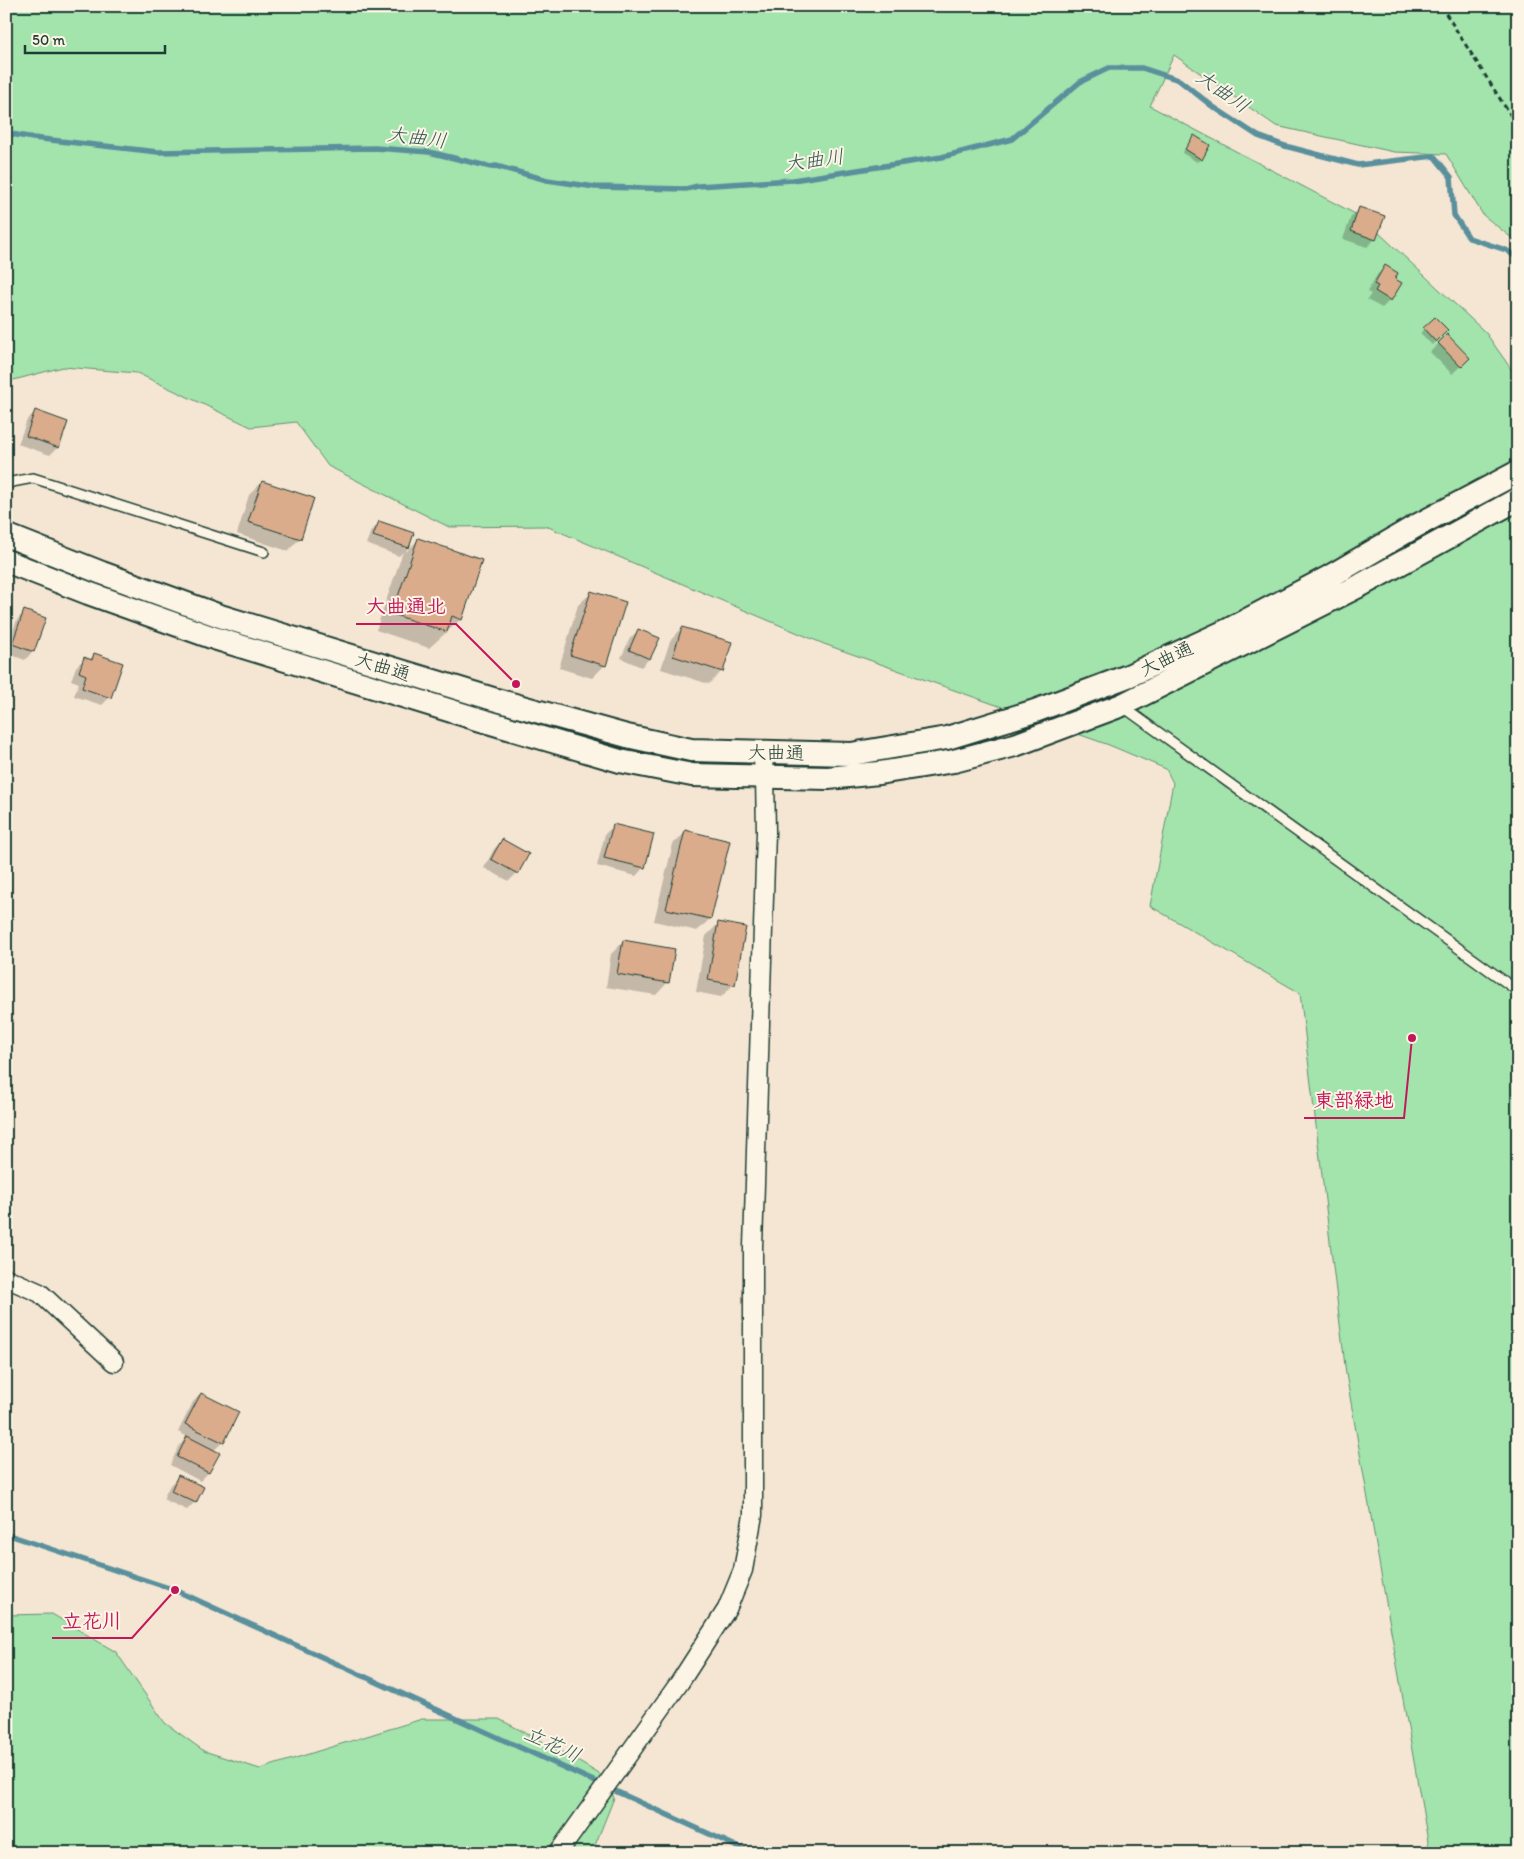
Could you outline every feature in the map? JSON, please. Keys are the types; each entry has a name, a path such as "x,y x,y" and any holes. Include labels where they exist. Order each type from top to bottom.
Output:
{"street":[{"name":"大曲通","path":"6,535 102,573 220,616 493,699 627,736 691,750 851,754 947,738 1035,711 1128,676 1228,630 1329,577 1416,526 1515,473"},
{"name":"大曲通","path":"6,561 88,593 214,638 620,761 692,775 828,778 879,773 954,761 1015,745 1122,706 1361,585 1518,500"},
{"path":"558,1853 680,1682 727,1609 743,1570 752,1524 753,1247 766,832 765,777 762,753"},
{"path":"6,1278 40,1293 114,1362"}],"lane":[{"path":"6,485 33,478 264,552"},
{"path":"1122,706 1518,991"}],"path":[{"path":"1441,6 1518,128"}],"green space":[{"path":"6,6 1518,6 1518,243 1483,215 1446,154 1394,152 1276,126 1174,55 1150,106 1363,218 1486,333 1518,379 1518,1853 1430,1853 1346,1374 1300,993 1150,906 1173,783 1166,769 1109,745 824,644 546,526 449,527 328,466 296,422 251,427 137,373 63,367 6,382"},
{"path":"52,1614 116,1652 165,1723 204,1751 260,1769 422,1719 499,1719 564,1753 606,1778 614,1798 592,1853 6,1853 6,1615"}],"building":[{"path":"1194,135 1210,145 1202,160 1185,149"},
{"path":"1359,207 1385,216 1376,240 1351,231"},
{"path":"1385,265 1398,273 1395,279 1402,283 1391,301 1375,291 1378,286 1374,284"},
{"path":"1435,317 1448,330 1436,342 1423,328"},
{"path":"1447,334 1470,358 1461,367 1438,343"},
{"path":"35,410 68,422 59,448 26,436"},
{"path":"262,481 314,498 301,539 248,522"},
{"path":"379,521 414,533 409,548 373,536"},
{"path":"418,538 482,560 462,620 452,616 447,632 392,614"},
{"path":"591,591 626,602 606,666 570,655"},
{"path":"24,610 46,618 34,652 12,644"},
{"path":"682,627 732,642 723,672 673,656"},
{"path":"638,629 660,638 650,659 629,650"},
{"path":"94,653 123,663 111,698 82,688 86,675 79,672 84,657 92,660"},
{"path":"613,824 654,834 645,868 604,858"},
{"path":"685,830 730,841 711,919 666,909"},
{"path":"502,839 529,854 518,874 491,859"},
{"path":"718,922 746,927 735,985 708,980"},
{"path":"623,940 675,949 669,983 617,974"},
{"path":"201,1393 239,1412 224,1443 185,1424"},
{"path":"187,1436 220,1453 209,1473 177,1457"},
{"path":"178,1475 204,1487 196,1503 171,1491"}],"waterway":[{"name":"大曲川","path":"6,133 33,138 158,152 375,148 429,152 491,167 496,166 547,180 595,187 686,189 698,186 793,180 942,157 1012,139 1080,82 1109,68 1142,68 1179,80 1212,106 1258,136 1285,146 1358,165 1434,156 1451,177 1454,215 1469,238 1506,250 1518,258"},
{"name":"立花川","path":"6,1534 175,1590 751,1853"}],"place":[{"name":"大曲通北","path":"516,684"},
{"name":"東部緑地","path":"1412,1038"},
{"name":"立花川","path":"175,1590"}]}
